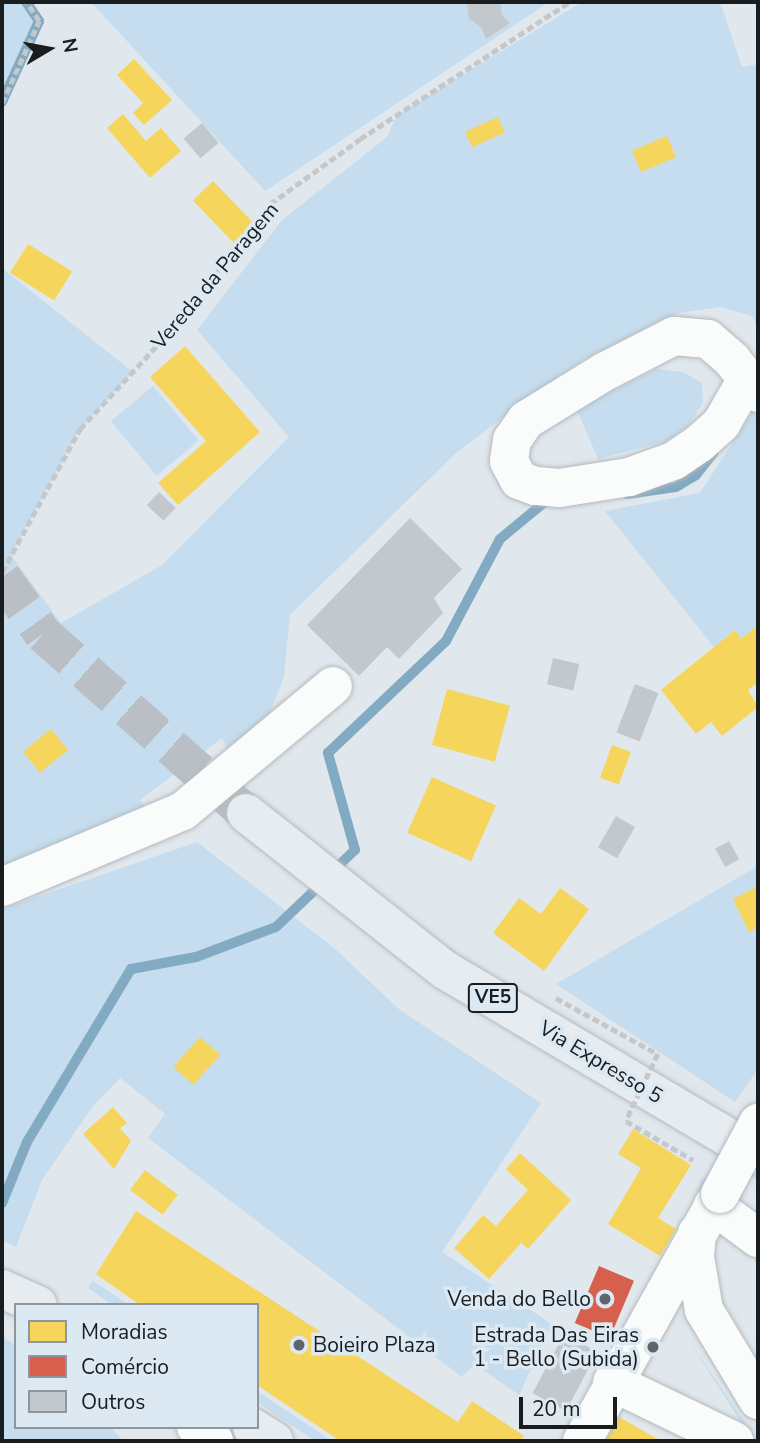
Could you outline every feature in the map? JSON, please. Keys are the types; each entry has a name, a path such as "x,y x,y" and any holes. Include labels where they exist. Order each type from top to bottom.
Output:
{"main road":[{"name":"Via Expresso 5","path":"246,814 445,970 758,1155"},
{"path":"2,1289 34,1303"},
{"path":"256,1429 274,1441"}],"street":[{"path":"674,336 708,339 752,386 721,424 699,443 673,461 629,477 560,488 535,486 519,480 509,461 512,440 526,420 604,372 674,336"},
{"path":"2,887 183,811 333,687"},
{"path":"582,1441 612,1382 758,1123"},
{"path":"710,1211 758,1238"},
{"path":"710,1211 695,1257 704,1310 758,1400"},
{"path":"612,1382 734,1441"},
{"path":"199,1429 214,1441"}],"path":[{"path":"2,103 39,20 26,2"},
{"name":"Vereda da Paragem","path":"2,572 80,429 176,325 270,204 360,139 569,2"},
{"path":"555,998 658,1054 626,1121 693,1160"}],"shaded area":[{"path":"2,2 26,2 39,21 2,108"},
{"path":"91,2 549,2 265,191"},
{"path":"582,2 720,2 742,67 758,64 758,327 752,316 720,307 678,313 583,360 520,404 456,453 290,615 284,677 266,722 230,754 222,738 140,800 151,813 2,874 2,268 133,372 80,429 11,555 61,623 162,565 289,437 197,330 282,220 387,137 397,115"},
{"path":"657,369 683,372 702,383 703,403 687,427 667,441 598,459 576,408"},
{"path":"153,386 199,440 157,476 111,421"},
{"path":"753,411 758,415 758,625 741,639 734,630 714,647 605,511 700,493"},
{"path":"197,842 334,948 400,1010 541,1103 442,1252 552,1324 519,1395 474,1364 462,1377 148,1138 165,1114 120,1078 93,1106 42,1180 16,1247 2,1240 2,909"},
{"path":"758,866 758,1069 735,1102 556,984"},
{"path":"93,1281 126,1303 109,1303 88,1288"},
{"path":"683,1331 736,1410 758,1441 753,1441"},
{"path":"2,1337 14,1344 14,1429 112,1429 124,1441 2,1441"},
{"path":"259,1392 332,1441 315,1441 259,1403"}],"building: Moradias":[{"path":"134,59 172,100 144,125 133,113 143,103 117,75"},
{"path":"123,114 146,141 161,128 181,151 150,178 107,128"},
{"path":"498,117 505,133 472,147 465,132"},
{"path":"667,136 676,157 641,172 632,151"},
{"path":"213,181 254,223 234,243 193,200"},
{"path":"28,244 72,272 54,300 10,273"},
{"path":"185,346 260,432 178,505 158,483 206,441 150,377"},
{"path":"758,625 758,682 748,690 758,707 722,736 711,722 696,734 661,690 735,630 741,639"},
{"path":"447,689 510,706 495,762 432,745"},
{"path":"51,729 68,750 40,773 23,752"},
{"path":"612,745 631,752 619,785 600,778"},
{"path":"432,777 496,805 471,861 407,833"},
{"path":"758,886 758,927 749,932 733,899"},
{"path":"560,888 589,909 544,971 493,933 519,898 541,914"},
{"path":"200,1037 220,1055 193,1085 173,1067"},
{"path":"113,1107 127,1123 120,1128 131,1141 114,1169 83,1134"},
{"path":"633,1129 691,1165 658,1218 676,1229 660,1256 608,1224 641,1168 618,1154"},
{"path":"520,1153 571,1200 528,1249 521,1243 489,1279 454,1248 483,1215 496,1226 528,1190 506,1169"},
{"path":"145,1170 178,1195 163,1215 130,1190"},
{"name":"Boieiro Plaza","path":"136,1211 458,1422 472,1401 524,1436 521,1441 340,1441 259,1386 259,1303 137,1303 96,1274"},
{"path":"619,1417 661,1441 605,1441"}],"building: Comércio":[{"path":"599,1266 634,1281 610,1338 575,1323"}],"building: Outros":[{"path":"467,2 500,2 502,15 510,23 486,39 481,27 469,19"},
{"path":"202,123 219,143 200,158 184,138"},
{"path":"159,492 176,508 164,521 147,505"},
{"path":"410,518 462,569 434,598 443,613 399,659 387,647 359,676 307,625"},
{"path":"553,658 579,664 573,690 547,684"},
{"path":"635,684 658,693 640,742 616,733"},
{"path":"616,816 635,827 617,858 598,847"},
{"path":"729,841 739,859 725,867 715,849"},
{"path":"564,1334 598,1352 566,1411 533,1393"}],"waterway":[{"path":"2,102 39,21 26,2"},
{"path":"627,494 676,487 696,475 713,453"},
{"path":"332,872 355,850 328,753 446,641 500,539 546,501"},
{"path":"2,1203 27,1142 131,969 196,957 276,927 322,883"}],"tunnel":[{"path":"2,577 43,634 246,813"}],"place":[{"name":"Venda do Bello","path":"605,1299"},
{"name":"Boieiro Plaza","path":"299,1345"},
{"name":"Estrada Das Eiras 1 - Bello (Subida)","path":"653,1347"}]}
